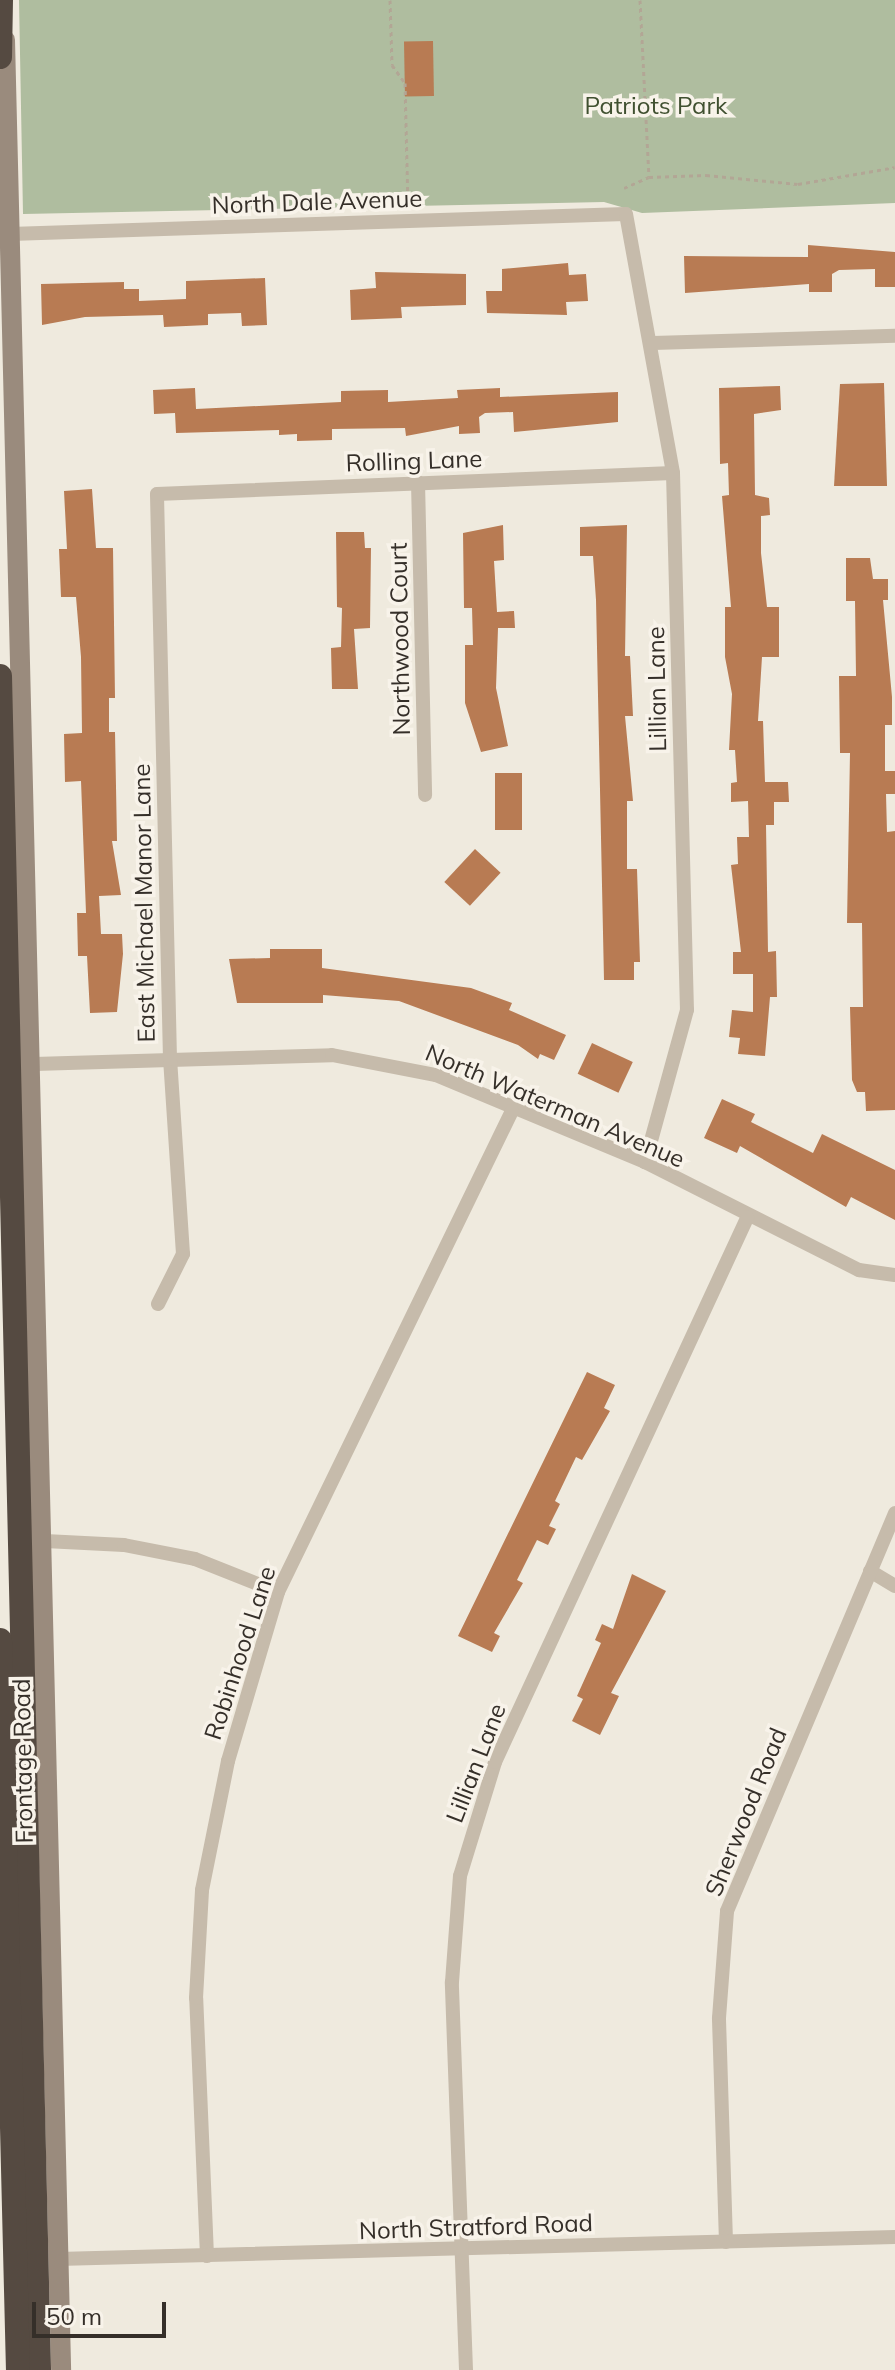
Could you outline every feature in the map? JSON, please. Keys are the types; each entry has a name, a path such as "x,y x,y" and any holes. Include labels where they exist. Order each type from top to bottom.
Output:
{"highway":[{"path":"0,57 3,0"},
{"path":"0,676 39,2370"},
{"path":"0,1640 18,2370"}],"street":[{"name":"Frontage Road","path":"3,0 34,1064 61,2370"},
{"name":"North Dale Avenue","path":"10,234 626,214"},
{"name":"Lillian Lane","path":"626,214 635,285 653,343 673,473 687,1010 645,1162"},
{"path":"653,343 895,336"},
{"name":"Rolling Lane","path":"157,494 673,473"},
{"name":"Northwood Court","path":"418,482 425,795"},
{"name":"East Michael Manor Lane","path":"157,494 170,1059 183,1254 158,1304"},
{"name":"North Waterman Avenue","path":"34,1064 346,1057 436,1075 512,1111 645,1162 747,1218 859,1270 895,1275"},
{"name":"Robinhood Lane","path":"207,2256 196,1998 202,1890 228,1761 278,1592 512,1111"},
{"name":"Lillian Lane","path":"466,2370 452,1982 460,1876 495,1762 747,1218"},
{"name":"Sherwood Road","path":"726,2242 719,2018 727,1911 895,1513"},
{"path":"45,1541 124,1545 195,1559 278,1592"},
{"path":"870,1571 895,1586"},
{"name":"North Stratford Road","path":"58,2259 895,2237"}],"path":[{"path":"390,0 392,65 405,83 408,220"},
{"path":"640,0 649,177"},
{"path":"624,188 649,177 706,175 798,184 895,167"}],"green space":[{"name":"Patriots Park","path":"19,0 895,0 895,203 642,213 604,202 23,214"}],"building":[{"path":"433,41 434,96 405,96 404,42"},
{"path":"808,245 895,252 895,287 875,287 875,269 839,270 832,274 832,292 809,292 809,284 685,293 684,256 808,257"},
{"path":"568,263 569,275 586,274 588,301 566,302 567,315 487,313 486,291 502,291 502,269"},
{"path":"375,272 466,274 466,305 401,307 402,318 351,320 350,290 376,288"},
{"path":"265,278 267,325 242,326 241,313 208,314 208,325 164,327 163,315 85,317 42,325 41,284 124,282 124,289 139,289 139,301 186,299 186,281"},
{"path":"884,383 887,486 834,486 840,384"},
{"path":"780,386 781,410 754,414 755,495 769,498 770,515 761,516 761,553 767,607 779,607 779,657 762,657 758,721 763,721 765,782 788,782 789,802 774,802 774,825 766,825 768,952 776,951 777,997 770,997 765,1056 738,1054 740,1038 729,1037 732,1010 753,1012 753,974 733,974 733,952 741,952 731,865 738,864 737,837 749,837 748,801 731,802 731,783 737,782 735,750 729,750 732,694 725,657 725,607 731,607 722,496 729,495 728,463 720,464 719,388"},
{"path":"195,388 196,409 341,402 341,391 388,390 388,402 458,398 457,390 500,388 500,397 618,392 618,422 514,432 513,412 485,413 479,417 480,433 459,434 459,426 406,436 405,428 332,429 332,440 297,441 297,434 279,435 279,430 176,433 175,413 154,414 153,390"},
{"path":"92,489 96,548 113,548 115,698 109,698 109,732 115,732 117,841 112,841 121,895 99,896 101,934 122,934 123,954 117,1012 90,1013 87,956 78,956 77,913 86,913 81,781 65,782 64,734 82,733 81,657 76,597 61,597 59,549 67,549 64,491"},
{"path":"503,525 504,560 494,561 497,612 514,611 515,628 498,628 496,688 508,746 481,752 465,703 465,645 473,645 472,608 464,608 463,533"},
{"path":"627,525 625,656 630,656 633,716 625,716 633,801 627,801 627,869 637,869 640,962 634,962 634,980 604,980 596,600 593,556 580,556 580,527"},
{"path":"336,532 364,532 365,548 371,548 370,628 354,629 358,689 332,689 331,648 341,647 342,608 337,607"},
{"path":"846,558 870,558 873,579 888,579 888,600 883,600 892,725 885,725 885,771 895,771 895,794 886,794 887,832 895,831 895,1110 866,1111 865,1092 857,1092 852,1080 850,1007 863,1007 862,923 847,923 850,753 840,753 839,676 856,676 855,601 846,601"},
{"path":"495,773 522,773 522,830 495,830"},
{"path":"475,849 501,873 470,906 444,882"},
{"path":"270,949 322,949 322,968 471,988 512,1003 509,1010 566,1035 554,1060 540,1054 538,1059 518,1045 399,1001 323,995 323,1003 237,1003 229,959 270,958"},
{"path":"592,1043 633,1062 618,1093 578,1074"},
{"path":"722,1099 755,1114 751,1122 813,1153 822,1134 895,1170 895,1220 851,1197 846,1207 740,1146 737,1153 704,1138"},
{"path":"587,1372 615,1385 604,1408 610,1411 582,1460 576,1457 555,1501 560,1504 549,1526 556,1529 548,1545 537,1540 517,1580 523,1583 494,1633 500,1636 492,1652 458,1636"},
{"path":"632,1574 666,1591 611,1693 619,1696 600,1735 572,1721 583,1699 577,1696 601,1643 595,1640 602,1624 613,1629"}]}
